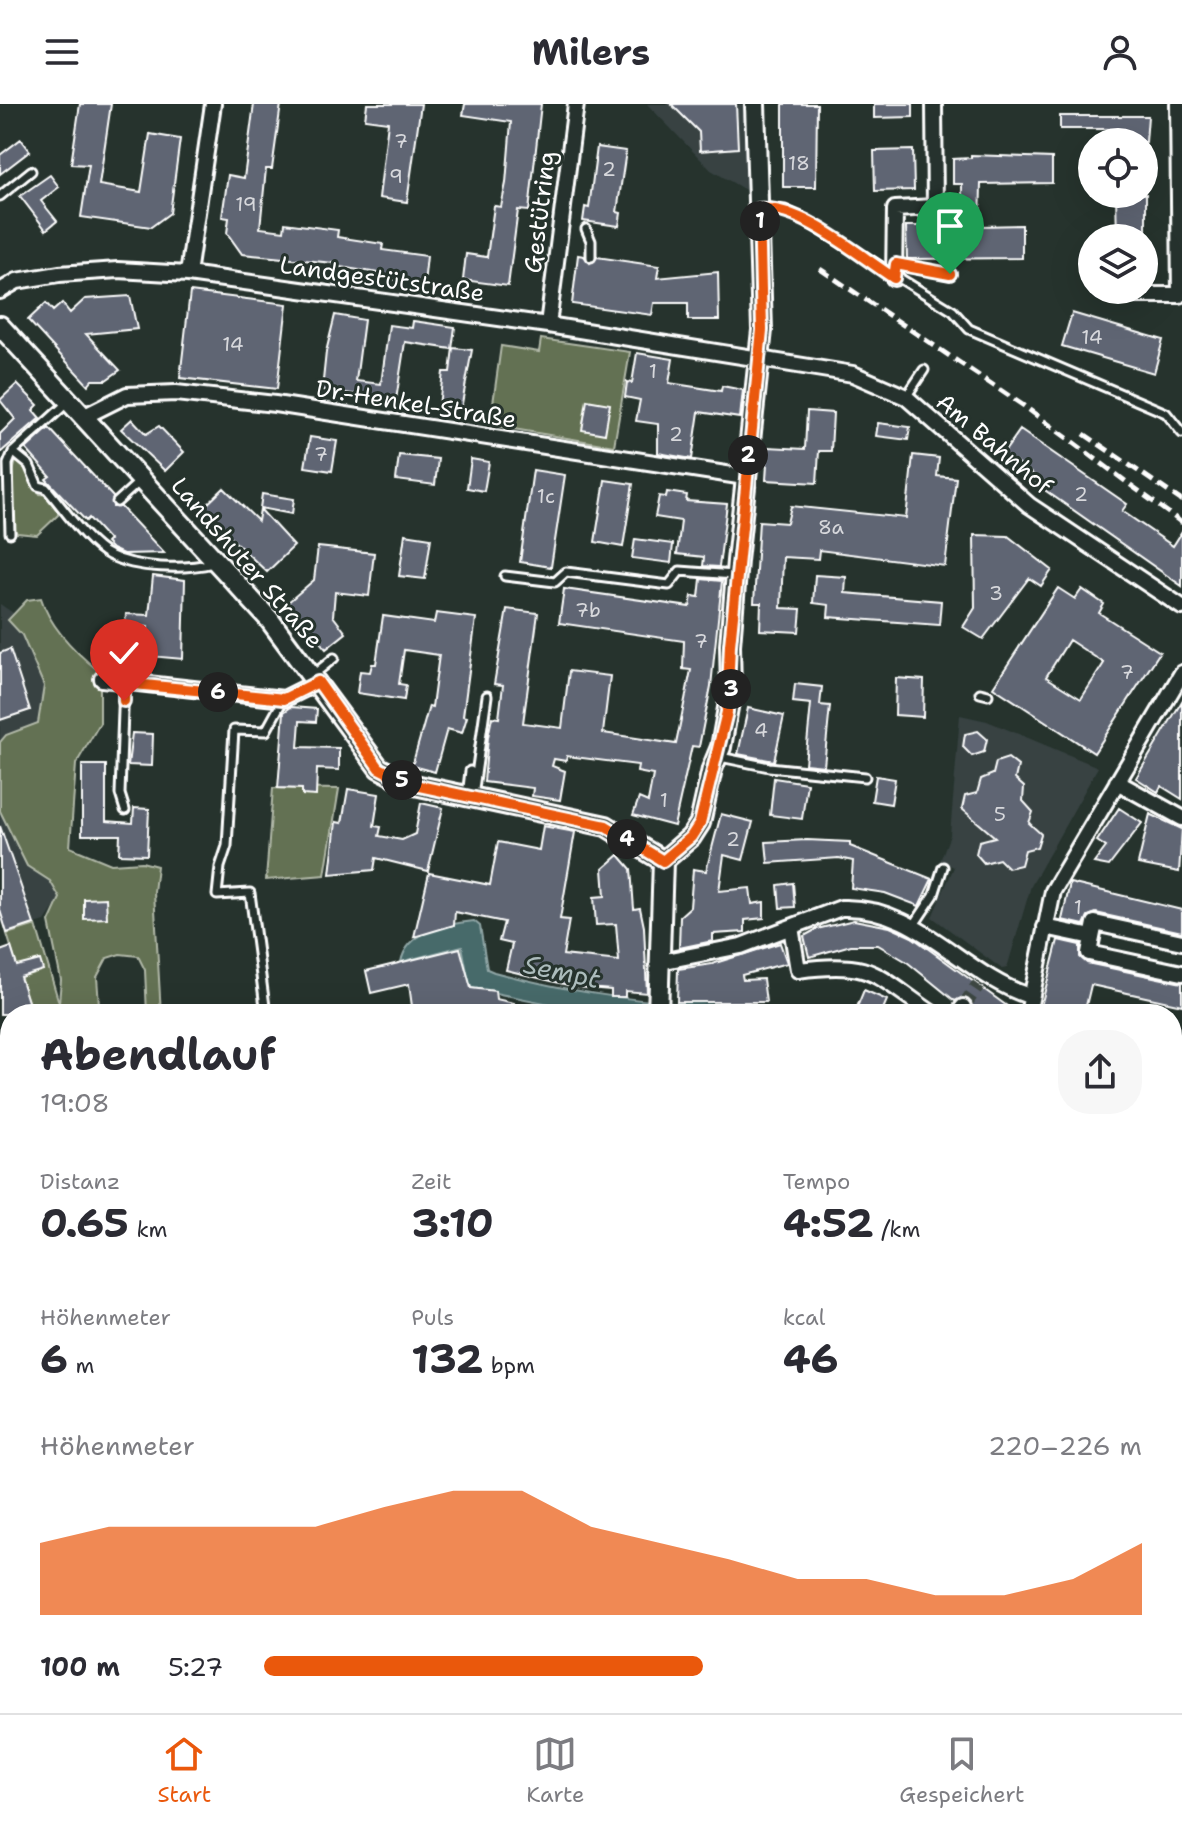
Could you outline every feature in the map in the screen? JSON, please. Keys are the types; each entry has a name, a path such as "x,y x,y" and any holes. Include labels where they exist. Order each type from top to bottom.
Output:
{"street":[{"path":"188,274 213,104"},
{"name":"Gestütring","path":"548,325 576,104"},
{"path":"658,1004 663,861 696,831 718,756 731,691 732,587 762,330 755,104"},
{"path":"895,271 895,209 935,207 934,104"},
{"path":"1158,295 1180,295 1178,104"},
{"name":"Landgestütstraße","path":"0,291 17,281 59,274 140,270 188,274 548,325 759,359"},
{"name":"Landshuter Straße","path":"0,326 269,619 379,768 410,784 606,826 663,861"},
{"name":"Am Bahnhof","path":"759,359 853,374 906,397 1029,505 1182,607"},
{"name":"Dr.-Henkel-Straße","path":"83,417 127,395 176,393 291,406 745,477"},
{"path":"1029,1004 1045,927 1064,868 1182,673"},
{"path":"102,679 284,699 315,679"},
{"path":"1117,782 1182,818"},
{"path":"660,962 718,952 841,908 858,908 883,911 914,925 981,980 1029,996"},
{"path":"1182,942 1095,923 1089,953 1182,973"},
{"path":"791,927 798,970 840,965 863,967 881,974 920,1004"},
{"path":"1045,927 1092,937"}],"lane":[{"path":"0,196 31,171"},
{"path":"759,209 775,208 794,215 895,271 953,311 969,329 1166,413 1182,433"},
{"path":"586,229 591,241 591,257"},
{"path":"895,271 950,274"},
{"path":"906,397 924,370"},
{"path":"10,533 8,464 13,452 69,402"},
{"path":"13,452 29,465 38,486 46,488 109,555 140,563 194,567 217,562"},
{"path":"117,502 141,480"},
{"path":"505,576 555,582 566,572 669,585 680,571 732,587"},
{"path":"315,679 334,658"},
{"path":"124,683 120,794 125,810"},
{"path":"469,799 487,696"},
{"path":"265,1004 250,893 217,895 220,867 227,846 234,730 266,731 284,699"},
{"path":"718,756 769,767 865,777"},
{"path":"469,799 470,771"},
{"path":"914,925 934,895 943,867"}],"shaded area":[{"path":"647,104 744,104 747,191 711,170"},
{"path":"0,604 33,627 53,683 62,896 45,921 6,933 3,924 0,924"},
{"path":"960,715 987,721 1098,767 1031,886 1007,968 1002,969 932,917 954,867 940,861 950,835"}],"green space":[{"path":"541,339 630,352 614,446 490,425 501,346 539,352"},
{"path":"16,461 24,466 40,494 48,495 58,507 58,515 37,535 17,533 13,527 12,475"},
{"path":"41,598 65,639 100,672 100,723 76,764 70,847 111,864 142,862 157,866 154,892 160,1004 147,1004 145,970 138,956 120,954 107,958 97,977 99,1004 29,1004 7,934 36,925 59,1003 61,980 49,922 60,898 50,881 27,866 0,811 0,742 6,735 38,723 44,686 22,635 8,620 27,600"},
{"path":"273,788 339,789 325,875 266,880"}],"water":[{"path":"474,921 480,926 487,969 494,972 593,993 682,1004 549,1004 470,988 462,946 401,962 405,951 419,936 452,924"}],"building":[{"path":"80,104 111,104 99,185 141,192 150,134 180,139 170,213 151,227 81,217 89,165 71,164"},
{"path":"254,104 281,104 272,169 266,169 260,228 284,231 285,223 338,230 337,237 383,244 382,250 427,256 424,284 378,278 379,273 333,266 333,263 242,254 227,233 229,218 222,217 228,175 244,178"},
{"path":"367,104 421,104 407,202 379,198 388,122 365,119"},
{"path":"465,104 541,104 529,211 518,210 508,286 463,280 466,254 487,257 494,206 501,207 506,183 511,122 463,115"},
{"path":"671,104 736,104 738,148 700,151 699,132"},
{"path":"783,104 817,104 816,187 783,187"},
{"path":"874,104 913,104 913,117 874,118"},
{"path":"1060,116 1148,116 1147,128 1060,129"},
{"path":"21,139 30,151 0,174 0,155"},
{"path":"597,147 626,151 617,212 621,213 619,226 583,221 585,207 589,208"},
{"path":"913,150 914,190 875,191 874,151"},
{"path":"971,155 1052,158 1052,183 981,184 980,226 1022,225 1022,258 907,259 906,226 962,226 962,184 953,184 953,159 971,158"},
{"path":"50,175 59,187 41,201 57,221 46,230 20,196"},
{"path":"1116,208 1146,208 1146,224 1117,224"},
{"path":"578,255 584,256 590,263 597,257 659,266 657,278 718,272 719,320 688,320 688,303 654,303 652,315 572,304"},
{"path":"190,292 287,304 277,389 180,378"},
{"path":"130,296 137,329 86,334 120,370 106,380 92,380 88,385 28,320 46,303 53,311 62,303 70,313 85,299"},
{"path":"1072,313 1163,340 1154,373 1062,346"},
{"path":"335,315 364,320 356,381 381,384 389,325 412,328 413,321 455,327 452,349 405,342 396,400 322,390 326,352"},
{"path":"453,348 472,350 461,409 439,406 443,372 450,372"},
{"path":"637,353 673,359 669,383 721,391 722,386 743,390 740,418 699,412 692,459 658,453 658,424 636,421 640,400 625,397 627,382 632,383"},
{"path":"17,384 38,405 33,410 40,418 0,453 0,434 15,419 0,400"},
{"path":"587,400 610,404 605,434 582,430"},
{"path":"807,411 833,413 831,451 819,451 817,483 766,480 768,447 805,449"},
{"path":"132,419 146,434 159,426 184,452 165,471 121,429"},
{"path":"878,423 910,427 908,440 876,436"},
{"path":"49,428 113,497 113,507 121,507 164,553 123,554 112,549 106,543 109,540 89,518 86,521 46,479 50,476 26,449"},
{"path":"1020,430 1127,504 1122,511 1173,546 1182,532 1182,586 1036,484 1039,479 1003,454"},
{"path":"310,437 337,441 332,471 305,467"},
{"path":"399,455 438,459 435,485 396,480"},
{"path":"913,455 939,458 937,476 956,478 945,566 819,550 818,559 783,557 781,608 801,609 799,632 760,630 761,603 754,603 759,521 787,523 791,506 906,518"},
{"path":"471,459 489,462 484,491 467,488"},
{"path":"533,470 565,475 551,567 520,562"},
{"path":"605,480 633,484 623,547 595,542"},
{"path":"224,488 258,521 260,509 294,546 267,572 201,510"},
{"path":"667,492 687,495 686,501 727,504 719,567 703,566 704,557 677,554 681,521 655,517 659,496 666,497"},
{"path":"262,494 294,499 292,514 260,508"},
{"path":"405,534 431,538 425,579 399,576"},
{"path":"974,535 1008,536 1052,570 1041,586 1029,578 983,639 963,627 975,608"},
{"path":"635,539 673,544 671,563 632,558"},
{"path":"318,547 374,553 369,596 335,592 333,616 346,633 326,649 287,603 314,580"},
{"path":"815,575 846,577 845,593 941,601 939,625 828,617 829,605 813,603"},
{"path":"153,576 185,580 183,659 150,656 148,670 126,668 128,653 145,655 148,627 125,625 126,614 149,615"},
{"path":"701,579 722,581 711,686 699,747 692,746 674,826 633,815 639,798 648,802 653,775 637,772 638,765 567,756 566,761 554,759 552,766 565,771 560,800 532,796 533,788 484,782 492,717 499,718 503,685 494,684 507,609 538,613 523,723 562,728 569,671 610,676 603,733 676,744 691,670 683,669 684,641 559,623 564,589 690,607 692,596 699,597"},
{"path":"1058,588 1075,599 1082,589 1104,604 1099,613 1160,652 1094,753 993,687","holes":["1069,640 1104,663 1081,699 1046,677"]},
{"path":"436,613 476,618 463,716 467,717 462,733 447,729 435,772 412,766 429,706 432,707 439,655 404,650 399,684 406,685 404,700 357,693 360,671 370,672 372,664 376,664 383,616 434,623"},
{"path":"10,649 30,710 0,720 0,653"},
{"path":"896,678 924,680 923,717 895,715"},
{"path":"795,684 822,687 820,705 830,706 824,766 805,764 811,704 793,702"},
{"path":"1182,701 1182,799 1161,786 1158,792 1136,778"},
{"path":"291,707 317,709 316,722 300,721 298,747 339,748 339,770 317,769 316,796 302,795 302,789 278,788 284,712"},
{"path":"748,708 784,716 774,761 738,754"},
{"path":"978,731 987,739 984,752 972,756 963,747 965,734"},
{"path":"132,733 153,734 152,766 128,765"},
{"path":"1008,758 1018,766 1015,779 1024,787 1023,801 1033,812 1029,823 1041,834 1037,847 1025,850 1021,865 1008,868 999,859 984,863 976,854 979,841 995,837 962,809 965,796 977,793 981,779 993,774 996,762"},
{"path":"82,765 106,765 106,821 133,823 134,808 149,809 147,855 119,854 120,835 82,835"},
{"path":"876,776 895,779 891,804 872,801"},
{"path":"774,778 807,783 802,819 770,815"},
{"path":"348,789 379,794 374,826 381,827 379,836 402,840 415,834 421,803 443,808 428,871 376,858 374,870 330,874 336,822 342,823"},
{"path":"1119,808 1142,823 1109,866 1094,863 1106,847 1097,841"},
{"path":"721,814 753,822 743,860 724,855 719,891 750,888 752,904 764,902 764,918 745,920 745,932 713,934 713,941 679,948 680,916 690,907 693,869 706,871"},
{"path":"1150,814 1182,829 1179,872 1138,864"},
{"path":"0,826 34,924 7,933 0,910"},
{"path":"543,826 575,832 560,919 569,920 563,955 619,961 616,924 596,925 594,897 605,896 603,869 619,855 631,869 634,909 640,908 644,927 647,993 625,991 625,997 611,997 611,990 576,987 506,970 512,944 499,941 504,922 455,912 454,925 414,937 429,873 490,885 498,842 539,850"},
{"path":"766,842 850,842 850,846 932,879 919,906 885,893 851,888 853,861 839,858 768,863"},
{"path":"793,883 795,907 780,908 778,885"},
{"path":"1070,883 1182,910 1182,932 1096,913 1088,916 1084,925 1062,920"},
{"path":"106,898 107,918 84,919 84,899"},
{"path":"854,920 890,927 912,937 1004,1004 970,1004 969,999 963,997 955,1001 907,962 878,945 851,945 809,957 804,936 817,929"},
{"path":"1058,940 1080,945 1080,957 1087,963 1182,983 1182,1004 1091,985 1086,1004 1042,1004"},
{"path":"780,943 787,963 742,975 743,980 763,979 766,1002 677,1002 678,969 712,964"},
{"path":"11,947 17,966 40,960 43,970 20,977 29,1004 0,1004 0,951"},
{"path":"460,948 471,988 495,991 496,999 514,1004 412,1004 409,984 371,993 366,971"},
{"path":"864,990 887,1000 885,1004 858,1004"}],"tunnel":[{"path":"965,1004 978,985"}],"railway":[{"path":"820,269 1024,406 1182,523"},
{"path":"1084,434 1182,501"}],"route":[{"path":"124,701 124,683 284,699 318,682 379,768 410,784 606,826 663,861 691,837 700,823 712,769 721,747 731,691 730,645 762,330 759,209 785,210 803,219 894,278 896,264 950,274"}],"water label":[{"name":"Sempt","path":"562,971"}]}
